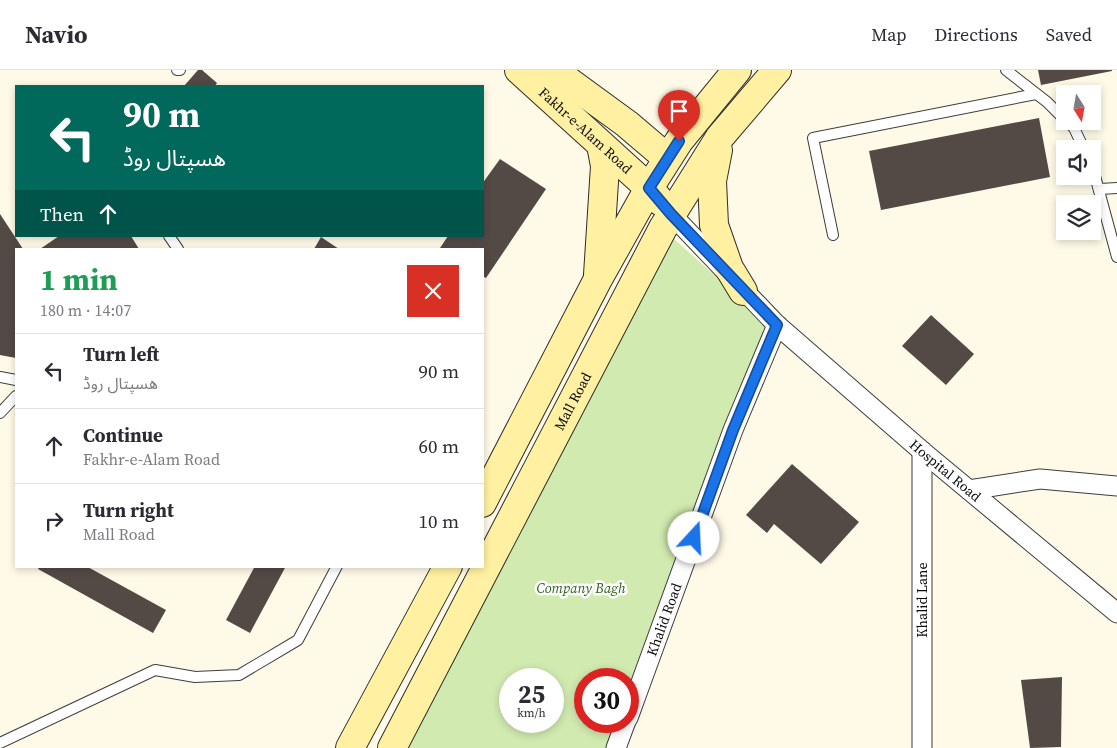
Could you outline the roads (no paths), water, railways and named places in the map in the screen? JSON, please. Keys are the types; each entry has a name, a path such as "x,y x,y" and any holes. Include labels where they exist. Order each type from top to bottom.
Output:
{"main road":[{"name":"Fakhr-e-Alam Road","path":"519,70 649,188 671,214"},
{"name":"Fakhr-e-Alam Road","path":"553,70 627,124 667,158"},
{"path":"484,499 649,188 667,158 694,121 737,70"},
{"name":"Mall Road","path":"392,748 671,214 720,137 777,70"},
{"path":"627,124 649,128 672,127 694,121"},
{"path":"720,137 712,181 714,225 729,268 743,291"},
{"path":"598,281 605,166 601,145"},
{"path":"350,748 447,568"}],"street":[{"name":"Hospital Road","path":"671,214 777,325 922,451 1117,613"},
{"name":"Khalid Road","path":"639,687 733,430 777,325"},
{"name":"Khalid Lane","path":"922,451 922,748"},
{"path":"969,490 1040,479 1117,486"},
{"name":"Khalid Road","path":"616,748 622,733"}],"lane":[{"path":"1006,70 1056,111"},
{"path":"833,235 813,138 1036,94"},
{"path":"1099,185 1117,257"},
{"path":"1100,189 1117,188"},
{"path":"170,237 177,248"},
{"path":"0,377 15,380"},
{"path":"0,413 15,397"},
{"path":"0,743 155,670 195,677 239,675 298,640 336,568"}],"park label":[{"name":"Company Bagh","path":"581,588"}]}
